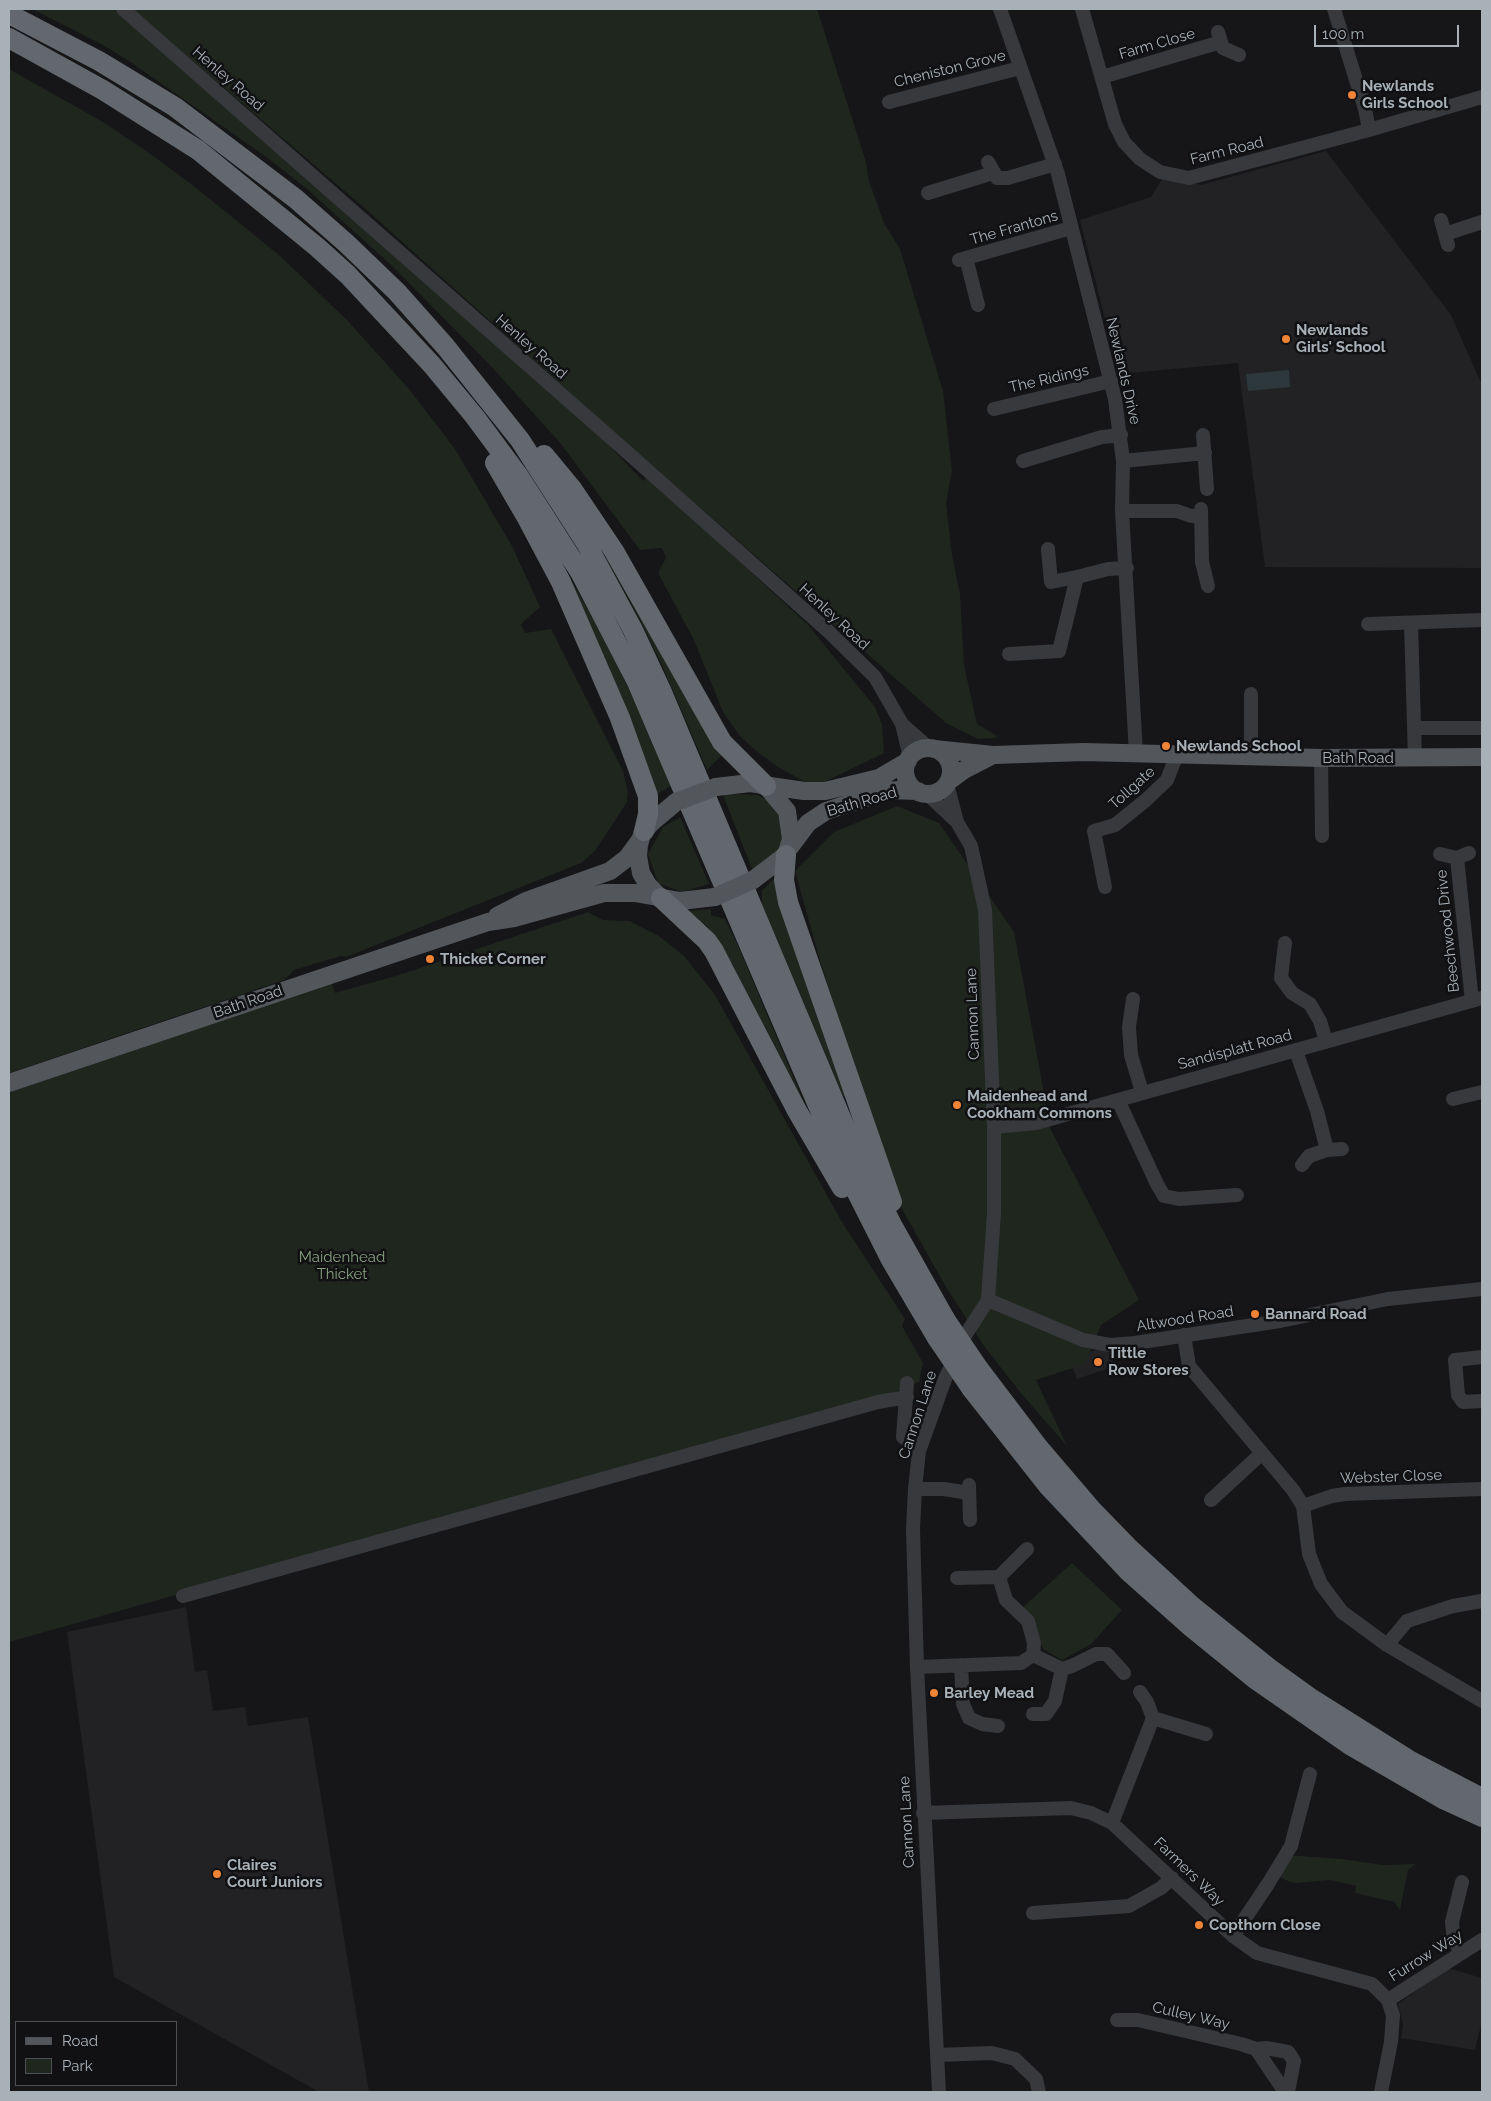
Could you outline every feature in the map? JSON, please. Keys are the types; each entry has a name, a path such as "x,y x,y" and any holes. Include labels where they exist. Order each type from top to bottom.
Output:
{"highway":[{"path":"9,14 99,61 175,107 270,178 372,267 422,319 473,378 520,440 567,511 633,630 682,740 852,1144 876,1195 900,1258 937,1338 971,1388 1049,1487 1122,1564 1191,1628 1255,1679 1350,1745 1429,1790 1482,1817"},
{"path":"9,38 103,90 183,140 234,178 348,275 432,365 475,416 538,505 580,572 619,645 694,811 826,1128 900,1258"},
{"path":"432,365 527,518 576,615 644,779 649,807 642,835"},
{"path":"473,378 521,426 573,490 614,551 648,608 722,742 766,786"},
{"path":"788,851 784,880 788,902 900,1258"},
{"path":"661,898 707,941 714,951 829,1167 900,1258 1018,1422 1092,1510 1128,1547 1192,1606 1269,1668 1327,1709 1409,1760 1482,1798"}],"main road":[{"path":"921,749 931,749 942,753 950,763 951,772 948,783 938,792 922,792 908,780 905,770 909,759 921,749"},
{"name":"Bath Road","path":"931,749 993,755 1084,752 1321,758 1482,757"},
{"name":"Bath Road","path":"948,783 964,770 993,755"},
{"name":"Bath Road","path":"766,786 811,791 834,789 879,778 909,759"},
{"path":"743,783 766,786 778,798 789,816 791,831 788,851 753,880 715,897 680,901 661,898 648,885 641,873 638,856 642,835 660,813 676,802 716,787 743,783"},
{"name":"Bath Road","path":"788,851 808,822 826,811 890,790 922,792"},
{"name":"Bath Road","path":"488,922 518,904 610,871 626,858 642,835"},
{"name":"Bath Road","path":"9,1083 488,922 514,918 604,893 635,893 661,898"}],"street":[{"name":"Henley Road","path":"122,9 828,631 875,677 902,724 909,759"},
{"name":"Newlands Drive","path":"1000,9 1054,164 1111,381 1121,435 1123,461 1122,511 1136,753"},
{"name":"Farm Road","path":"1082,9 1115,124 1124,142 1140,159 1160,172 1189,178 1482,99"},
{"path":"1334,9 1365,109 1369,130"},
{"name":"Farm Close","path":"1102,77 1219,37 1223,48 1239,55"},
{"name":"Cheniston Grove","path":"888,102 1020,68"},
{"path":"927,193 991,168 997,178 1009,184 1054,164"},
{"path":"1441,220 1447,239 1482,222"},
{"name":"The Frantons","path":"978,305 962,259 1071,228"},
{"name":"The Ridings","path":"994,409 1111,381"},
{"path":"1023,461 1102,437 1121,435"},
{"path":"1204,435 1207,489"},
{"path":"1123,461 1205,453"},
{"path":"1122,511 1177,511 1191,516 1201,513 1202,562 1208,586"},
{"path":"1048,549 1051,582 1108,569 1126,568"},
{"path":"1009,654 1059,651 1077,577"},
{"path":"1368,624 1482,620"},
{"path":"1411,623 1415,758"},
{"path":"1251,694 1251,755"},
{"name":"Henley Road","path":"902,724 931,749"},
{"path":"1415,728 1482,728"},
{"name":"Tollgate","path":"1105,887 1094,831 1115,825 1146,800 1167,780 1177,754"},
{"path":"1321,758 1322,836"},
{"name":"Cannon Lane","path":"939,2092 923,1813 917,1667 913,1529 915,1489 919,1451 945,1379 966,1334 988,1300 994,1214 994,1127 985,910 970,846 957,822 948,783"},
{"name":"Cannon Lane","path":"922,792 957,822"},
{"name":"Beechwood Drive","path":"1440,854 1463,855 1477,999"},
{"path":"1285,943 1281,978 1292,994 1310,1004 1320,1021 1326,1041"},
{"path":"1133,999 1129,1027 1132,1055 1142,1092"},
{"name":"Sandisplatt Road","path":"994,1127 1036,1123 1477,999"},
{"path":"1296,1051 1317,1111 1327,1150"},
{"path":"1453,1100 1482,1092"},
{"path":"1118,1100 1164,1196 1179,1199 1237,1195"},
{"path":"1302,1165 1309,1156 1327,1150 1342,1149"},
{"name":"Altwood Road","path":"988,1300 1083,1340 1110,1344 1280,1321 1388,1299 1482,1289"},
{"path":"1184,1335 1189,1366 1304,1506 1309,1554 1321,1584 1342,1612 1387,1645 1482,1701"},
{"path":"1482,1357 1455,1360 1458,1395 1463,1402 1482,1401"},
{"path":"183,1596 878,1402 907,1390 903,1437 919,1451"},
{"path":"1211,1500 1262,1453"},
{"path":"915,1489 969,1489 970,1520"},
{"name":"Webster Close","path":"1304,1506 1332,1496 1344,1494 1482,1489"},
{"path":"957,1578 999,1577 1027,1549"},
{"path":"917,1667 1021,1664 1033,1655 1034,1643 1028,1621 1006,1600 999,1577"},
{"path":"1387,1645 1407,1621 1453,1606 1482,1601"},
{"path":"1033,1655 1062,1669 1096,1654 1107,1654 1124,1673"},
{"path":"961,1665 963,1704 969,1718 982,1724 998,1726"},
{"path":"1033,1714 1046,1714 1055,1701 1062,1669"},
{"path":"1112,1823 1153,1718 1147,1702 1140,1692"},
{"path":"1153,1718 1206,1734"},
{"path":"1233,1936 1291,1846 1310,1774"},
{"name":"Farmers Way","path":"923,1813 1071,1808 1092,1813 1112,1823 1233,1936 1257,1953 1372,1984 1388,2000"},
{"path":"1032,1913 1129,1906 1162,1888 1172,1878"},
{"path":"1461,1952 1454,1941 1452,1922 1462,1882"},
{"name":"Furrow Way","path":"1388,2000 1482,1940"},
{"path":"1381,2092 1393,2029 1393,2015 1388,2000"},
{"name":"Culley Way","path":"1117,2020 1138,2020 1256,2049 1266,2048 1288,2052 1294,2060 1284,2092"},
{"name":"Culley Way","path":"1256,2049 1284,2092"},
{"path":"937,2055 992,2053 1015,2059 1036,2079 1039,2092"}],"shaded area":[{"name":"Newlands Girls' School","path":"1326,151 1451,315 1482,385 1482,568 1265,567 1238,363 1119,374 1080,220 1151,197 1164,176 1201,185"},
{"path":"1289,370 1290,387 1248,391 1246,374"},
{"path":"1103,1347 1110,1350 1115,1366 1077,1379 1070,1360"},
{"name":"Claires Court Juniors","path":"186,1607 195,1672 207,1670 213,1711 245,1707 248,1726 308,1717 369,2092 319,2092 114,1977 67,1632"},
{"path":"1448,1968 1482,1978 1482,2021 1475,2050 1401,2038 1403,2025 1398,2004"}],"green space":[{"path":"32,9 114,9 603,439 643,481 648,477 808,625 875,707 882,725 884,753 814,787 778,767 755,750 740,736 723,712 694,640 658,573 666,558 663,550 661,548 640,550 561,444 490,365 391,265 307,189 265,156 129,61 103,45"},
{"path":"132,9 817,9 866,162 869,181 884,223 900,249 943,391 952,471 946,503 952,555 960,594 964,665 977,724 997,736 996,738 978,739 946,723 589,410 369,212"},
{"path":"9,69 103,122 195,187 279,255 347,320 409,389 455,449 512,546 540,607 521,624 525,633 551,629 623,771 628,793 627,802 595,851 581,863 346,957 341,956 294,970 284,980 9,1073"},
{"path":"540,525 614,656 672,785 656,795"},
{"path":"592,533 724,753 707,770 661,663 638,616"},
{"path":"723,795 758,795 775,805 785,831 776,854 764,868 752,869"},
{"path":"897,806 939,823 1014,932 1051,1130 1139,1300 1101,1325 1085,1364 1036,1380 1067,1446 1020,1392 984,1346 946,1287 902,1209 821,964 795,871 834,832"},
{"path":"680,817 709,884 682,892 658,883 648,854 663,827"},
{"path":"775,878 847,1096 843,1096 762,904 762,890"},
{"path":"711,909 711,915 725,919 739,948 806,1107 805,1109 733,965 708,927 689,911"},
{"name":"Maidenhead Thicket","path":"588,912 603,920 629,921 659,936 684,956 715,995 842,1222 905,1319 902,1326 923,1363 919,1382 897,1391 723,1441 9,1642 9,1092 331,982 335,993 399,975"},
{"path":"1072,1563 1122,1610 1091,1644 1062,1660 1043,1649 1036,1625 1022,1608"},
{"path":"1285,1855 1342,1859 1383,1865 1416,1864 1408,1870 1400,1910 1394,1902 1355,1893 1356,1886 1330,1880 1290,1882 1274,1874"}],"place":[{"name":"Newlands Girls School","path":"1352,95"},
{"name":"Newlands Girls' School","path":"1286,339"},
{"name":"Newlands School","path":"1166,746"},
{"name":"Thicket Corner","path":"430,959"},
{"name":"Maidenhead and Cookham Commons","path":"957,1105"},
{"name":"Bannard Road","path":"1255,1314"},
{"name":"Tittle Row Stores","path":"1098,1362"},
{"name":"Barley Mead","path":"934,1693"},
{"name":"Claires Court Juniors","path":"217,1874"},
{"name":"Copthorn Close","path":"1199,1925"}]}
